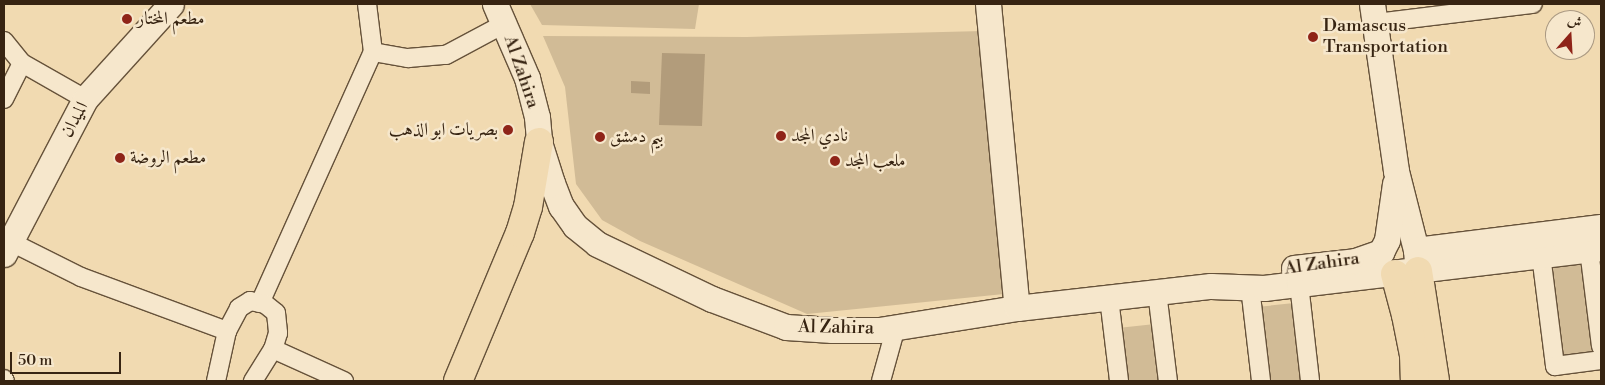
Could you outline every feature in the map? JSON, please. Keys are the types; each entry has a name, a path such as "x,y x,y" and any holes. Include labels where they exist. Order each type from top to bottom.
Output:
{"main road":[{"path":"988,4 1017,308"},
{"name":"الميدان","path":"7,248 85,99 165,6"},
{"path":"1374,13 1410,265 1435,381"},
{"name":"Al Zahira","path":"499,14 529,85 537,117 540,142 561,206 575,226 597,244 712,299 786,327 832,330 880,330 1017,308 1211,286 1250,287 1299,284 1410,265"},
{"name":"Al Zahira","path":"458,381 520,233 528,207 540,142"},
{"name":"Al Zahira","path":"1211,286 1260,272 1355,260 1381,252 1387,240 1396,171"},
{"path":"1410,265 1601,227"},
{"path":"1410,265 1595,249"},
{"path":"1410,265 1409,331 1414,355 1415,381"}],"street":[{"path":"260,303 373,52 366,4"},
{"path":"1374,13 1533,4"},
{"path":"373,52 408,58 446,55 499,14"},
{"path":"4,42 22,64 85,99"},
{"path":"4,99 22,64"},
{"path":"7,248 226,331"},
{"path":"1595,249 1601,346"},
{"path":"1541,255 1554,366 1601,360"},
{"path":"1299,284 1310,381"},
{"path":"1250,287 1261,381"},
{"path":"1158,292 1168,381"},
{"path":"1109,298 1119,381"},
{"path":"216,381 226,331 239,308 250,301 266,304 276,313 278,333 273,349 252,381"},
{"path":"881,381 896,327"},
{"path":"273,349 344,381"}],"shaded area":[{"path":"530,4 699,4 695,29 542,25"},
{"name":"نادي المجد","path":"983,31 1004,294 807,314 640,241 602,220 576,184 565,87 543,36 747,37"},
{"path":"662,53 705,54 702,126 659,125"},
{"path":"631,81 650,82 650,94 631,93"},
{"path":"1585,264 1596,356 1559,361 1548,268"},
{"path":"1294,303 1304,381 1266,381 1257,307"},
{"path":"1155,324 1161,381 1124,381 1118,328"}],"place":[{"name":"مطعم المختار","path":"127,19"},
{"name":"Damascus Transportation","path":"1313,37"},
{"name":"بصريات ابو الذهب","path":"508,130"},
{"name":"نادي المجد","path":"781,136"},
{"name":"بيم دمشق","path":"600,137"},
{"name":"مطعم الروضة","path":"120,158"},
{"name":"ملعب المجد","path":"835,161"}]}
